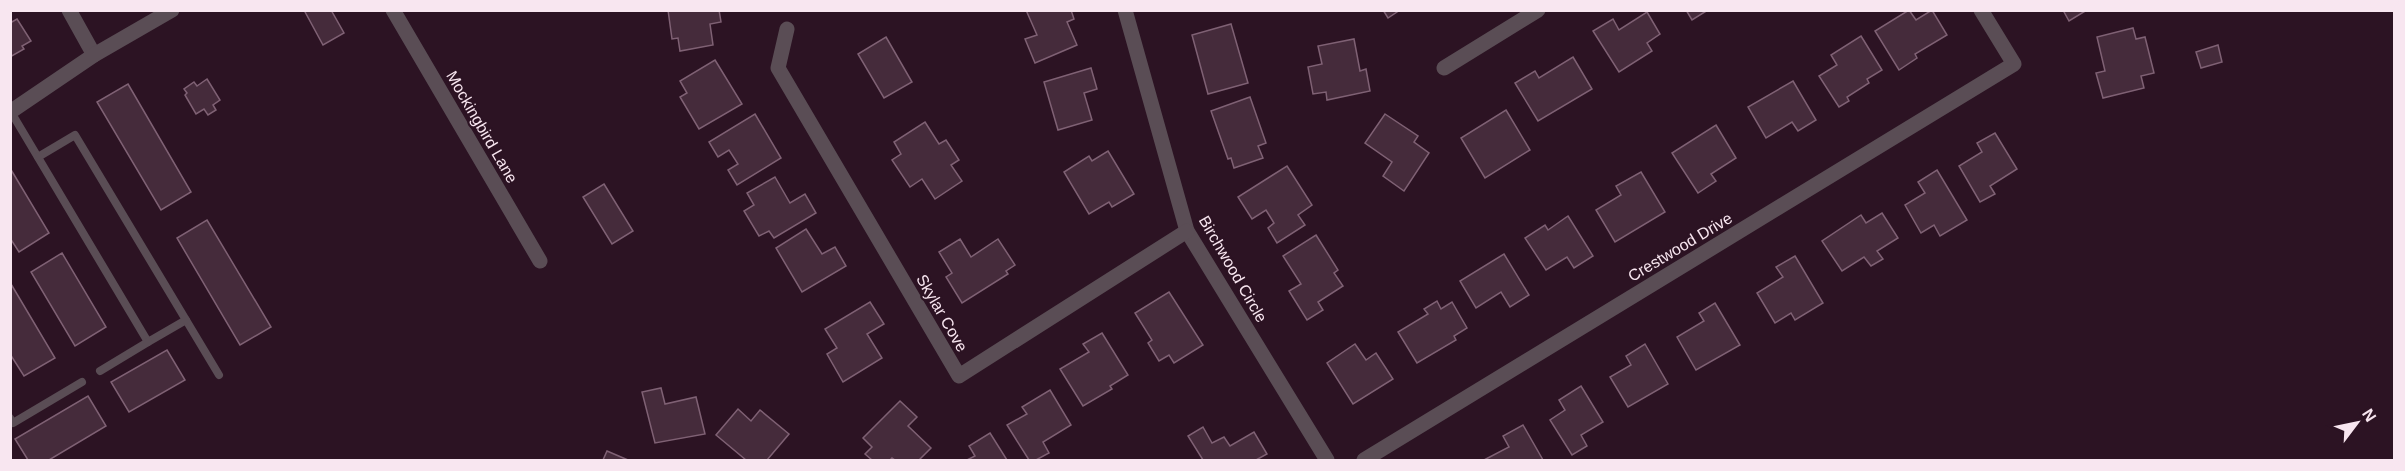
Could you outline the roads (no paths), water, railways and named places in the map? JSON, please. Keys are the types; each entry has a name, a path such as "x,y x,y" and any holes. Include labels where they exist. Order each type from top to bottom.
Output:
{"street":[{"path":"69,10 94,55"},
{"path":"11,112 94,55 172,10"},
{"name":"Mockingbird Lane","path":"393,10 540,261"},
{"name":"Birchwood Circle","path":"1125,10 1187,231 1327,460"},
{"path":"1444,68 1538,10"},
{"name":"Crestwood Drive","path":"1364,460 2014,64 1981,10"},
{"name":"Skylar Cove","path":"787,29 778,68 959,376 1187,231"}],"lane":[{"path":"11,112 148,342"},
{"path":"38,157 75,135 219,375"},
{"path":"100,371 186,320"},
{"path":"10,418 14,423 82,382"}]}
